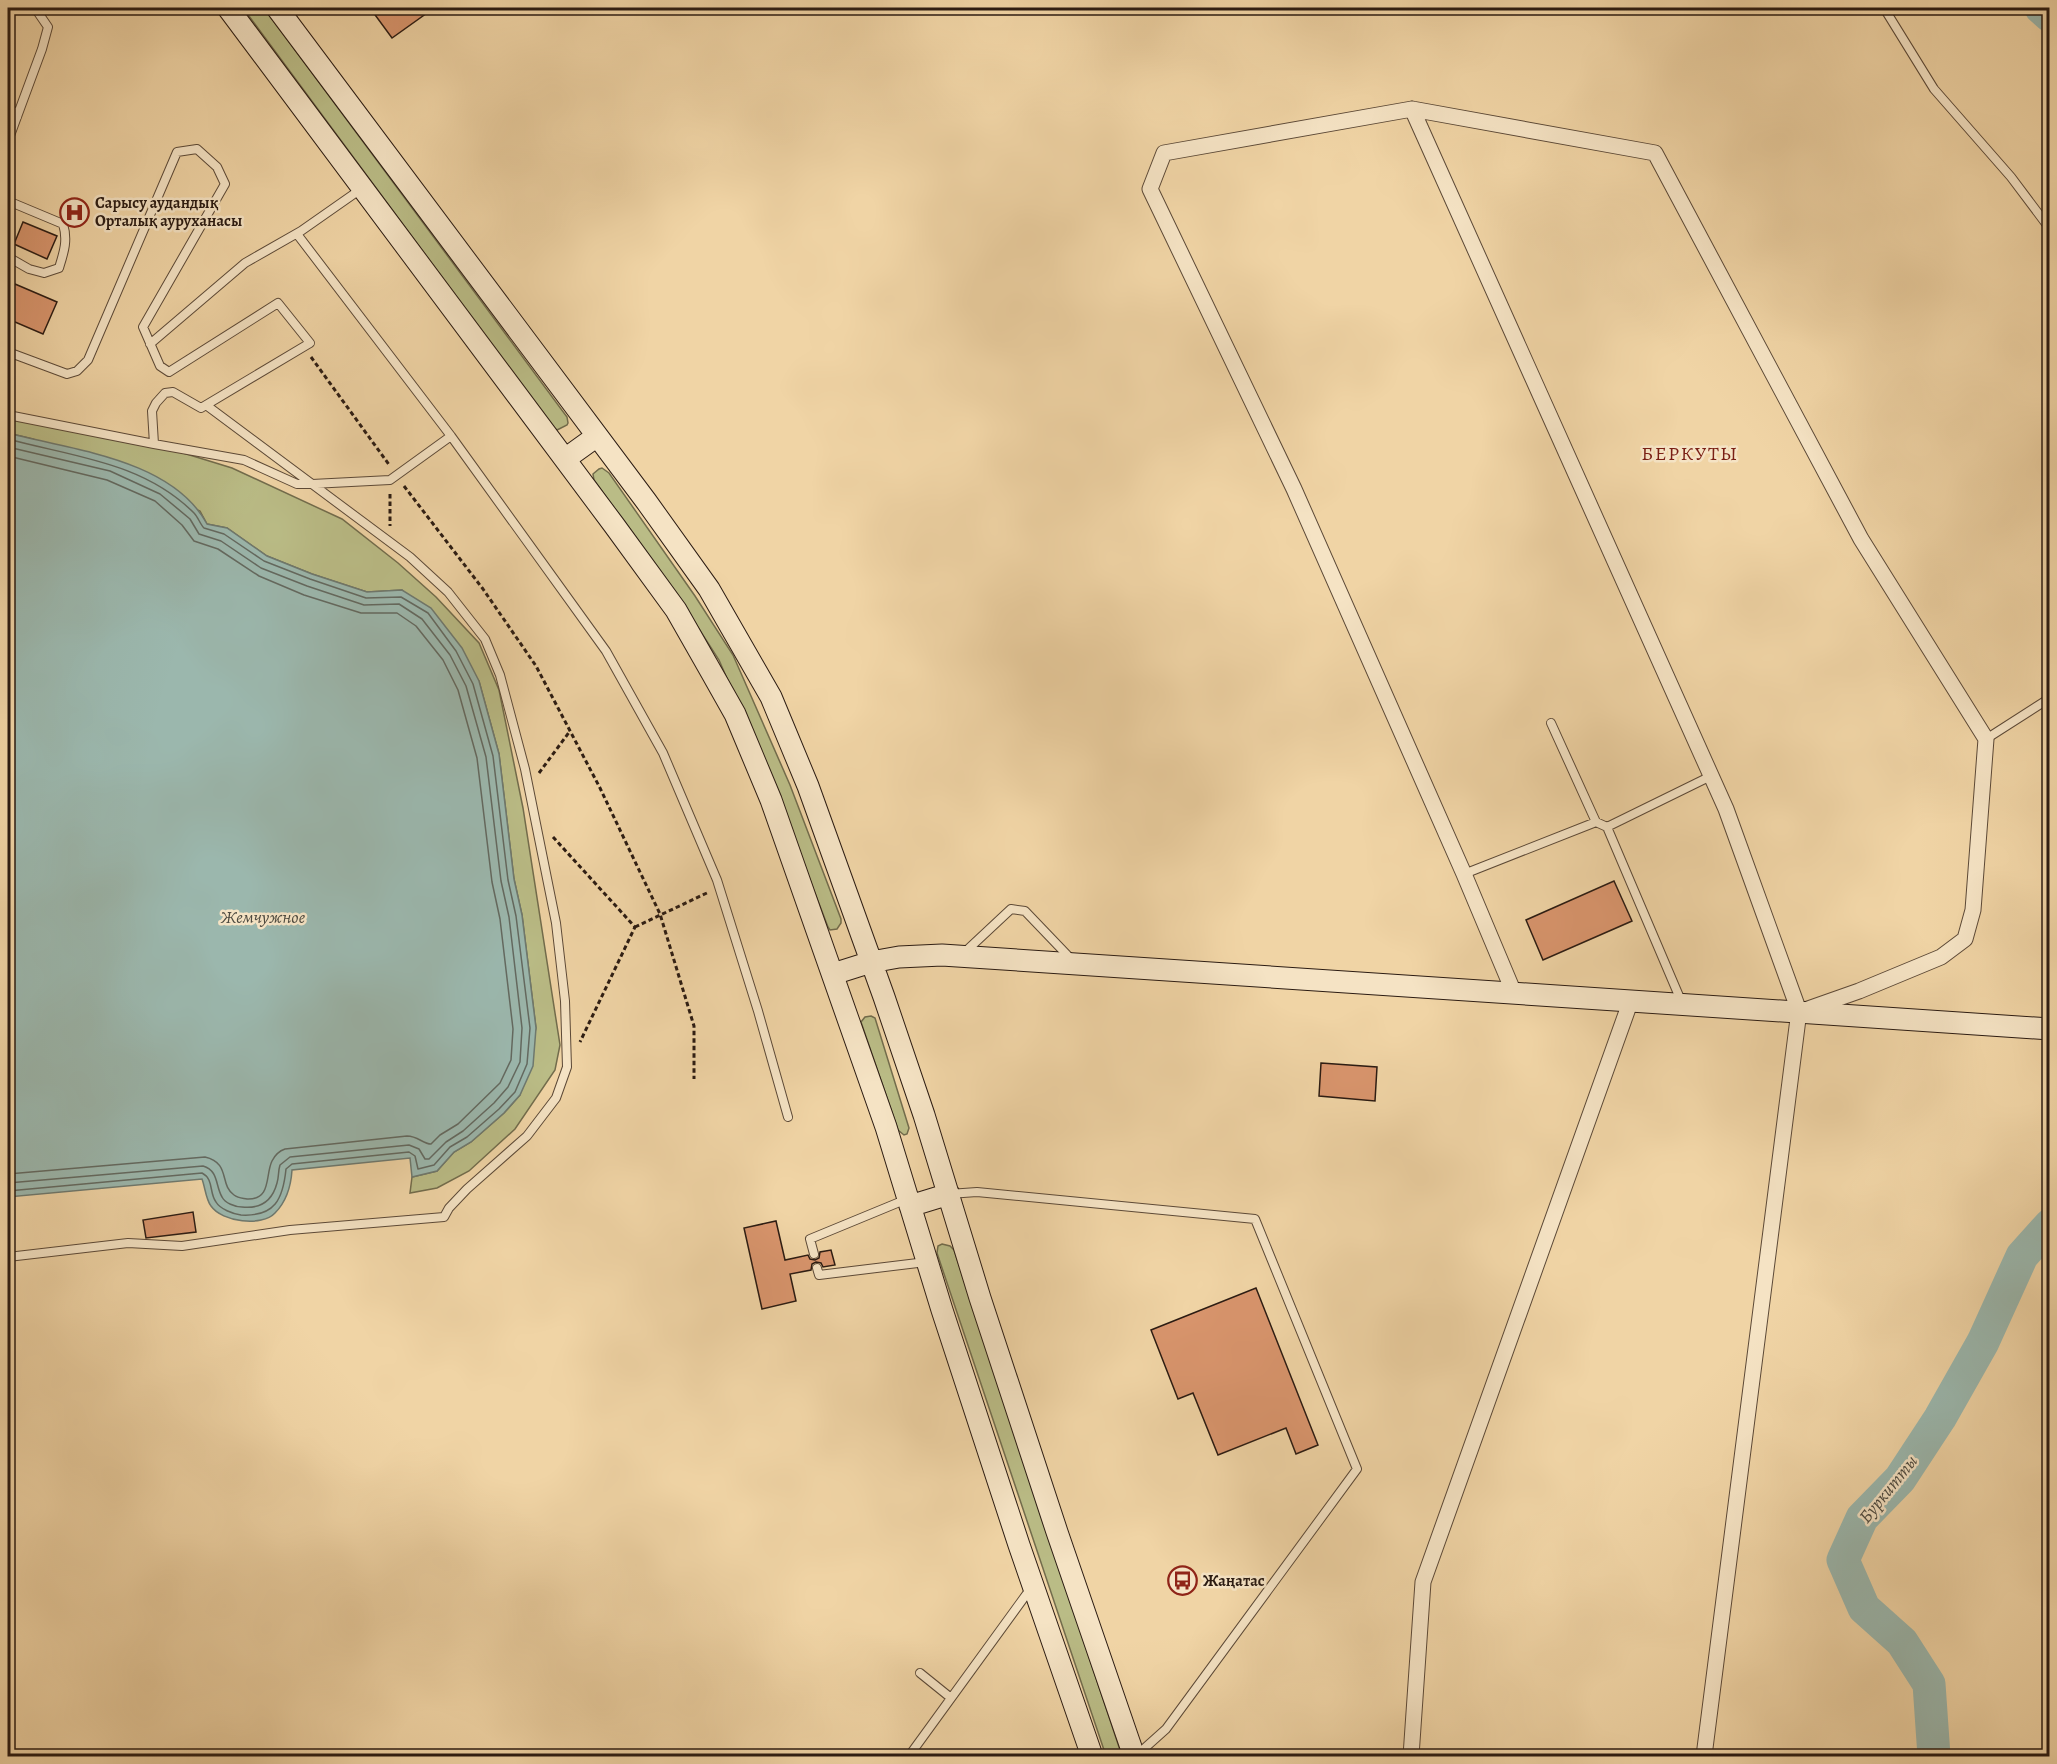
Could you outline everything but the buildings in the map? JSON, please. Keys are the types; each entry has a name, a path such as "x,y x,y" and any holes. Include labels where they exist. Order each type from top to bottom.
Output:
{"main road":[{"path":"228,8 676,610 735,714 771,800 886,1127 927,1261 1033,1585 1092,1756"},
{"path":"277,8 709,589 771,697 808,786 924,1114 980,1298 1053,1521 1135,1756"},
{"path":"565,459 597,436"},
{"path":"833,974 871,962 899,957 960,957 2044,1029"},
{"path":"909,1202 949,1194"}],"street":[{"path":"1412,108 1726,809 1799,1011 1704,1756"},
{"path":"1514,993 1294,489 1150,189 1164,153 1412,108 1655,153 1861,539 1986,738 1972,910 1965,939 1941,957 1859,991 1799,1011"},
{"path":"1411,1756 1423,1582 1631,1000"}],"lane":[{"path":"8,141 48,27 35,8"},
{"path":"1884,8 1934,89 2011,177 2049,229"},
{"path":"8,105 16,117"},
{"path":"8,352 67,374 77,372 87,360 177,152 196,149 217,166 225,184 143,327 160,366 169,372 278,303 310,343 201,408 173,392 165,393 152,411 154,444"},
{"path":"150,344 245,263 297,234 362,189"},
{"path":"8,201 63,224 66,234 65,248 59,268 44,273 29,269 8,256"},
{"path":"297,234 451,436 606,651 663,753 719,887 788,1117"},
{"path":"8,1257 128,1243 183,1246 290,1230 444,1217 449,1208 467,1189 527,1136 556,1098 567,1067 565,1001 556,923 528,788 500,675 485,639 448,592 410,557 206,405"},
{"path":"8,415 244,460 297,484 393,478 451,436"},
{"path":"1986,738 2049,698"},
{"path":"1551,723 1596,822 1607,827 1683,1004"},
{"path":"1607,827 1711,776"},
{"path":"1464,874 1596,822"},
{"path":"960,957 1011,909 1025,911 1076,964"},
{"path":"949,1194 977,1192 1255,1219 1357,1469 1166,1729 1135,1756"},
{"path":"814,1254 810,1239 909,1202"},
{"path":"818,1268 819,1275 927,1261"},
{"path":"909,1756 1033,1585"},
{"path":"920,1673 951,1698"}],"path":[{"path":"303,347 393,478 483,589 536,666 660,914 694,1026 694,1079"},
{"path":"390,542 393,478"},
{"path":"528,788 570,731"},
{"path":"534,817 635,927"},
{"path":"580,1042 635,927 719,887"}],"green space":[{"path":"243,8 264,8 567,417 567,425 557,430 552,426"},
{"path":"8,415 154,444 232,468 342,519 398,563 436,597 479,643 499,690 523,808 560,1045 555,1070 515,1129 469,1171 437,1188 410,1193 412,1177 437,1171 454,1152 471,1142 504,1113 520,1095 536,1028 522,915 514,879 499,754 479,681 402,590 367,592 267,556 227,528 207,524 200,511 33,439 8,433"},
{"path":"602,468 609,473 695,596 733,655 790,785 841,919 837,929 830,930 828,927 777,794 719,660 683,604 594,480 593,474"},
{"path":"865,1017 875,1018 909,1128 907,1134 904,1135 898,1130 861,1022"},
{"path":"942,1244 954,1250 1122,1756 1106,1756 937,1253 938,1246"}],"water":[{"name":"Жемчужное","path":"8,433 90,452 146,471 170,485 191,502 207,524 227,528 267,556 312,574 367,592 402,590 431,608 462,648 479,681 499,754 514,879 522,915 536,1028 533,1066 520,1095 504,1113 471,1142 454,1152 437,1171 412,1177 410,1158 292,1170 288,1193 283,1203 269,1217 252,1221 233,1219 216,1211 208,1200 202,1179 8,1197"}],"waterway":[{"name":"Буркитты","path":"2041,8 2050,16"},
{"name":"Буркитты","path":"1934,1756 1929,1684 1902,1642 1864,1608 1843,1560 1862,1518 1900,1479 1940,1418 1983,1342 2022,1256 2050,1225"}],"place":[{"name":"Сарысу аудандық Орталық ауруханасы","path":"74,212"},
{"name":"Жаңатас","path":"1182,1581"}],"district":[{"name":"БЕРКУТЫ","path":"1690,453"}]}
